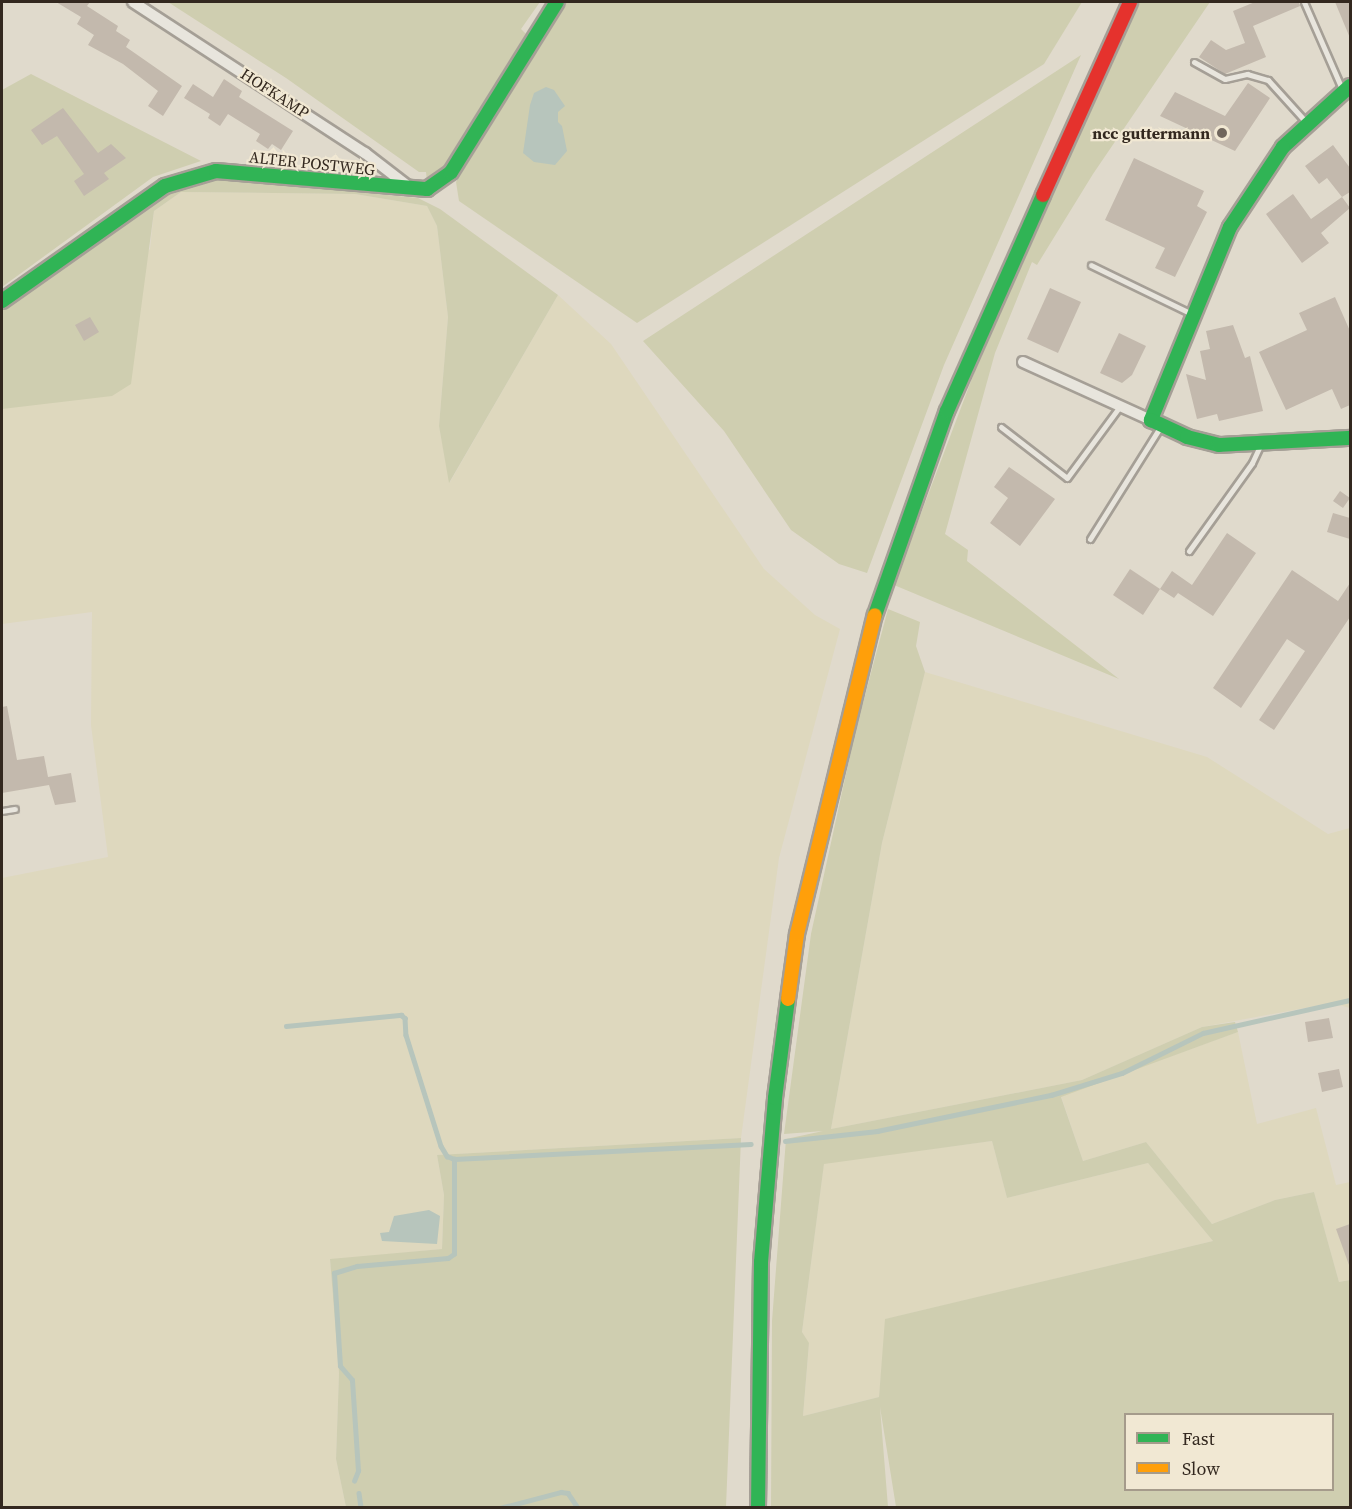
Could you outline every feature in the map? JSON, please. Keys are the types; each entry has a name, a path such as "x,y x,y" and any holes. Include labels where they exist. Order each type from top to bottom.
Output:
{"main road":[{"name":"ALTER POSTWEG","path":"2,301 165,186 216,171 274,173 413,190 427,189 451,172 557,2"},
{"path":"758,1508 761,1262 775,1098 797,934 844,731 874,619 947,411 1130,2"},
{"path":"1347,88 1283,147 1230,227 1192,314 1156,422 1186,437 1219,445 1261,445 1350,438"}],"street":[{"name":"HOFKAMP","path":"132,2 356,147 413,190"},
{"path":"1023,362 1156,422"}],"lane":[{"path":"1304,2 1347,88"},
{"path":"1194,62 1225,79 1247,74 1268,80 1308,124"},
{"path":"1091,265 1192,314"},
{"path":"1001,427 1067,478 1120,406"},
{"path":"1090,539 1156,422"},
{"path":"1189,551 1252,463 1261,445"},
{"path":"2,811 15,809"}],"shaded area":[{"path":"546,87 554,90 565,106 558,112 558,122 562,126 567,151 555,165 534,162 523,153 534,93"},
{"path":"181,192 355,194 427,206 437,226 448,317 439,426 450,482 558,295 611,344 764,569 815,615 840,629 779,858 741,1138 437,1155 444,1195 442,1249 330,1260 339,1373 336,1459 346,1507 2,1508 2,878 108,857 91,725 92,612 2,624 2,409 150,249 154,211"},
{"path":"925,672 1207,757 1328,834 1350,828 1350,1008 1332,1003 1202,1027 1082,1080 831,1129 882,843"},
{"path":"1238,1032 1257,1124 1316,1108 1336,1185 1350,1182 1350,1280 1339,1282 1314,1192 1275,1200 1212,1224 1146,1142 1083,1161 1061,1096"},
{"path":"992,1141 1007,1198 1148,1163 1213,1241 886,1319 879,1397 803,1416 809,1344 802,1332 824,1163"},
{"path":"429,1210 440,1216 437,1244 382,1241 380,1233 389,1232 394,1216"}],"green space":[{"path":"168,2 540,2 521,29 529,37 448,163 427,182 426,172 419,172 286,78"},
{"path":"563,2 1082,2 1044,64 637,323 459,201 456,182"},
{"path":"1139,2 1210,2 1093,174 1037,265 1032,262 995,353 945,534 968,550 967,561 1119,679 894,585 979,360"},
{"path":"1081,55 944,365 867,573 839,564 791,530 724,431 643,341"},
{"path":"31,74 201,161 153,177 2,287 2,90"},
{"path":"213,178 418,198 440,209 558,295 449,483 439,426 448,317 437,226 427,206 355,194 181,192 154,211 131,384 112,396 2,409 2,310 174,190"},
{"path":"888,609 920,622 916,646 925,672 882,843 831,1129 1082,1080 1202,1027 1235,1022 1238,1032 1061,1097 1083,1161 1146,1142 1212,1224 1275,1200 1314,1192 1339,1282 1350,1280 1350,1507 896,1507 880,1407 888,1507 771,1507 772,1321 786,1139 823,1131 784,1134 811,934 855,733","holes":["992,1141 1007,1198 1148,1163 1213,1241 885,1319 879,1397 803,1416 809,1343 802,1332 824,1164"]},
{"path":"741,1138 726,1507 346,1507 336,1459 339,1373 330,1259 442,1249 444,1195 437,1155"}],"building":[{"path":"56,2 90,2 87,6 118,26 116,31 130,40 126,47 182,86 163,116 148,106 158,91 123,64 88,45 94,35 77,24 81,17"},
{"path":"1255,2 1299,2 1300,6 1253,26 1266,57 1225,74 1199,57 1211,40 1226,50 1245,43 1233,11"},
{"path":"1335,2 1350,2 1350,38"},
{"path":"224,79 242,91 239,97 293,131 281,150 272,144 268,149 256,141 260,134 228,114 220,126 208,118 210,114 184,98 193,84 213,97"},
{"name":"ncc guttermann","path":"1248,83 1270,98 1235,151 1160,116 1175,92 1225,116"},
{"path":"63,108 98,153 111,144 126,158 104,173 109,179 84,196 74,181 84,174 57,136 42,145 31,130"},
{"path":"1333,145 1350,168 1350,192 1342,197 1327,178 1319,184 1305,166"},
{"path":"1134,158 1204,191 1197,206 1207,212 1175,277 1155,268 1165,248 1105,220"},
{"path":"1293,194 1311,219 1342,197 1350,208 1321,233 1329,243 1302,263 1266,214"},
{"path":"1050,288 1081,302 1058,353 1027,339"},
{"path":"1335,297 1350,331 1350,405 1341,409 1332,389 1286,410 1259,352 1307,330 1299,313"},
{"path":"90,317 99,332 84,341 75,325"},
{"path":"1233,325 1245,358 1250,356 1263,411 1219,421 1217,414 1197,419 1186,374 1206,380 1200,351 1210,349 1206,331"},
{"path":"1119,333 1146,346 1132,375 1122,383 1100,373"},
{"path":"1009,467 1055,499 1020,546 990,523 1008,498 994,487"},
{"path":"1340,491 1350,498 1343,508 1333,501"},
{"path":"1333,513 1350,518 1350,539 1327,532"},
{"path":"1227,533 1256,553 1213,616 1178,593 1174,598 1160,589 1172,571 1192,585"},
{"path":"1130,569 1160,589 1143,615 1113,595"},
{"path":"1292,570 1338,601 1350,583 1350,617 1274,730 1259,720 1305,651 1287,639 1241,708 1213,688"},
{"path":"7,706 17,760 44,756 48,777 71,773 76,802 55,805 49,785 2,793 2,707"},
{"path":"1329,1018 1333,1038 1308,1042 1305,1022"},
{"path":"1339,1069 1343,1087 1322,1092 1318,1073"},
{"path":"1350,1224 1350,1264 1349,1265 1336,1229"}],"waterway":[{"path":"785,1141 877,1131 1051,1095 1122,1073 1203,1033 1350,1000"},
{"path":"286,1026 401,1015 405,1018 406,1035 441,1146 447,1156 454,1159"},
{"path":"354,1481 358,1471 352,1380 340,1366 334,1273 357,1266 448,1258 454,1254 454,1159 751,1144"},
{"path":"500,1508 561,1492 568,1493 578,1508"},
{"path":"359,1493 361,1508"}],"traffic: fast":[{"path":"2,301 165,186 216,171 427,189 451,172 557,2"},
{"path":"1350,86 1283,147 1230,227 1151,420 1187,437 1219,445 1350,438"},
{"path":"875,615 947,411 1043,195"},
{"path":"758,1508 761,1262 775,1098 788,999"}],"traffic: slow":[{"path":"788,999 797,934 875,615"}],"traffic: jam":[{"path":"1043,195 1130,2"}],"place":[{"name":"ncc guttermann","path":"1222,133"}]}
